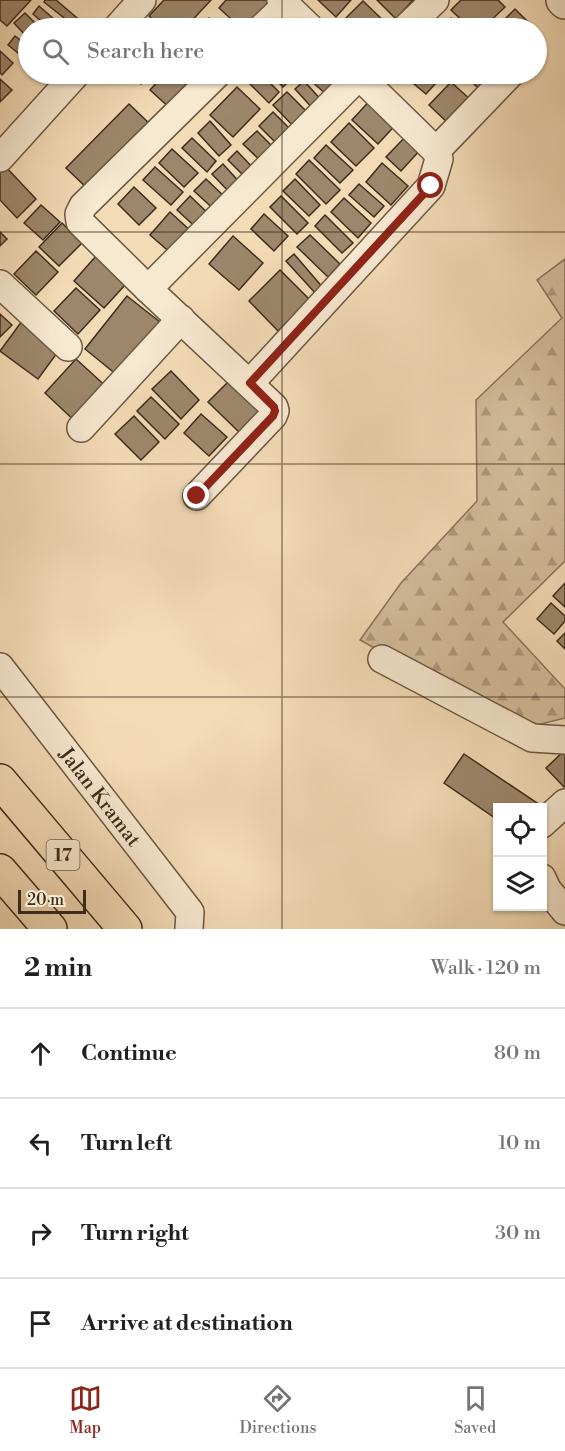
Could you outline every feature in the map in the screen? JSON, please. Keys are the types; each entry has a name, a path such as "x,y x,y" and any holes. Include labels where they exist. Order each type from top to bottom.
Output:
{"highway":[{"name":"17","path":"0,781 125,929"},
{"path":"0,872 50,929"}],"street":[{"path":"126,18 142,0"},
{"path":"416,18 435,0"},
{"path":"270,18 283,2 300,18"},
{"path":"0,158 67,84"},
{"path":"197,496 273,416 274,407 80,222 79,214 84,206 207,84"},
{"path":"148,289 349,84"},
{"path":"250,383 431,186 439,159 436,151 369,84"},
{"path":"436,151 500,84"},
{"path":"0,284 68,347"},
{"path":"81,428 181,319"},
{"path":"382,659 532,738 565,740"},
{"name":"Jalan Kramat","path":"0,667 190,912 189,929"},
{"path":"547,820 565,803"},
{"path":"547,889 565,911"}],"green space":[{"path":"565,259 565,561 503,622 565,689 565,718 521,729 360,640 401,583 477,501 476,400 562,318 537,280"}],"building":[{"path":"0,0 31,0 7,26 0,20"},
{"path":"45,0 56,0 77,18 64,18 44,2"},
{"path":"164,0 211,0 194,18 151,18 149,16"},
{"path":"226,0 270,0 275,5 263,18 230,18 219,8"},
{"path":"318,0 351,0 336,17"},
{"path":"377,0 413,0 397,18"},
{"path":"461,0 498,0 505,7 493,18 459,18 451,10"},
{"path":"363,1 381,18 346,18"},
{"path":"39,6 53,18 38,18 33,14"},
{"path":"515,9 524,18 506,18"},
{"path":"25,13 30,18 20,18"},
{"path":"15,36 18,38 18,53 8,45"},
{"path":"0,51 13,63 2,75 0,73"},
{"path":"0,79 12,90 0,102"},
{"path":"156,84 185,84 190,88 172,110 150,90"},
{"path":"250,84 271,84 279,92 269,103"},
{"path":"301,84 307,84 324,103 315,111 295,89"},
{"path":"315,84 341,84 329,97"},
{"path":"414,84 435,84 426,94"},
{"path":"449,84 453,84 472,101 450,125 429,105"},
{"path":"474,84 496,85 485,95"},
{"path":"237,87 260,109 233,137 210,115"},
{"path":"287,92 312,117 298,131 273,105"},
{"path":"374,96 400,120 378,144 352,120"},
{"path":"129,104 153,127 90,191 66,168"},
{"path":"273,112 296,135 282,149 259,126"},
{"path":"210,121 231,145 219,156 198,133"},
{"path":"349,123 374,148 356,166 331,142"},
{"path":"257,131 277,151 264,164 243,144"},
{"path":"407,135 421,149 401,171 386,157"},
{"path":"192,138 216,161 207,172 182,148"},
{"path":"326,145 353,170 340,183 314,158"},
{"path":"172,149 198,173 184,187 159,163"},
{"path":"237,151 256,171 247,179 228,160"},
{"path":"309,160 340,190 326,204 296,174"},
{"path":"382,163 408,186 391,205 366,182"},
{"path":"3,164 36,199 17,218 0,200 0,166"},
{"path":"223,164 242,185 232,195 212,174"},
{"path":"155,167 183,192 171,205 143,180"},
{"path":"206,179 229,201 218,213 194,191"},
{"path":"295,179 320,205 309,216 283,191"},
{"path":"359,184 384,206 374,217 349,195"},
{"path":"134,187 156,208 139,225 118,204"},
{"path":"190,196 214,219 202,233 177,210"},
{"path":"281,196 308,223 297,234 270,207"},
{"path":"344,198 371,223 358,238 331,212"},
{"path":"41,205 60,222 43,240 24,223"},
{"path":"170,212 193,233 173,255 150,235"},
{"path":"264,214 288,236 274,251 251,229"},
{"path":"325,215 353,243 342,253 315,226"},
{"path":"62,223 82,243 59,266 39,247"},
{"path":"0,232 7,239 0,246"},
{"path":"310,235 340,264 328,277 297,247"},
{"path":"233,236 263,263 239,290 209,264"},
{"path":"36,251 58,272 36,295 14,274"},
{"path":"294,254 324,289 317,295 286,261"},
{"path":"96,256 126,284 104,308 74,281"},
{"path":"280,270 310,300 278,331 249,301"},
{"path":"76,288 100,310 78,334 54,311"},
{"path":"127,296 160,322 117,375 85,349"},
{"path":"0,314 12,325 0,337"},
{"path":"22,321 60,349 38,379 0,351"},
{"path":"76,359 111,391 79,425 45,393"},
{"path":"171,371 199,400 181,419 152,389"},
{"path":"229,381 260,411 239,432 208,402"},
{"path":"151,397 179,424 165,439 137,411"},
{"path":"201,414 227,437 209,456 184,433"},
{"path":"134,416 159,442 141,460 115,434"},
{"path":"565,583 565,607 553,596"},
{"path":"551,603 565,616 565,621 554,634 537,619"},
{"path":"565,633 565,649 557,641"},
{"path":"565,750 565,786 564,787 546,768"},
{"path":"464,754 537,803 493,803 493,817 444,783"}],"route":[{"path":"197,496 273,416 274,407 250,383 431,186"}]}
